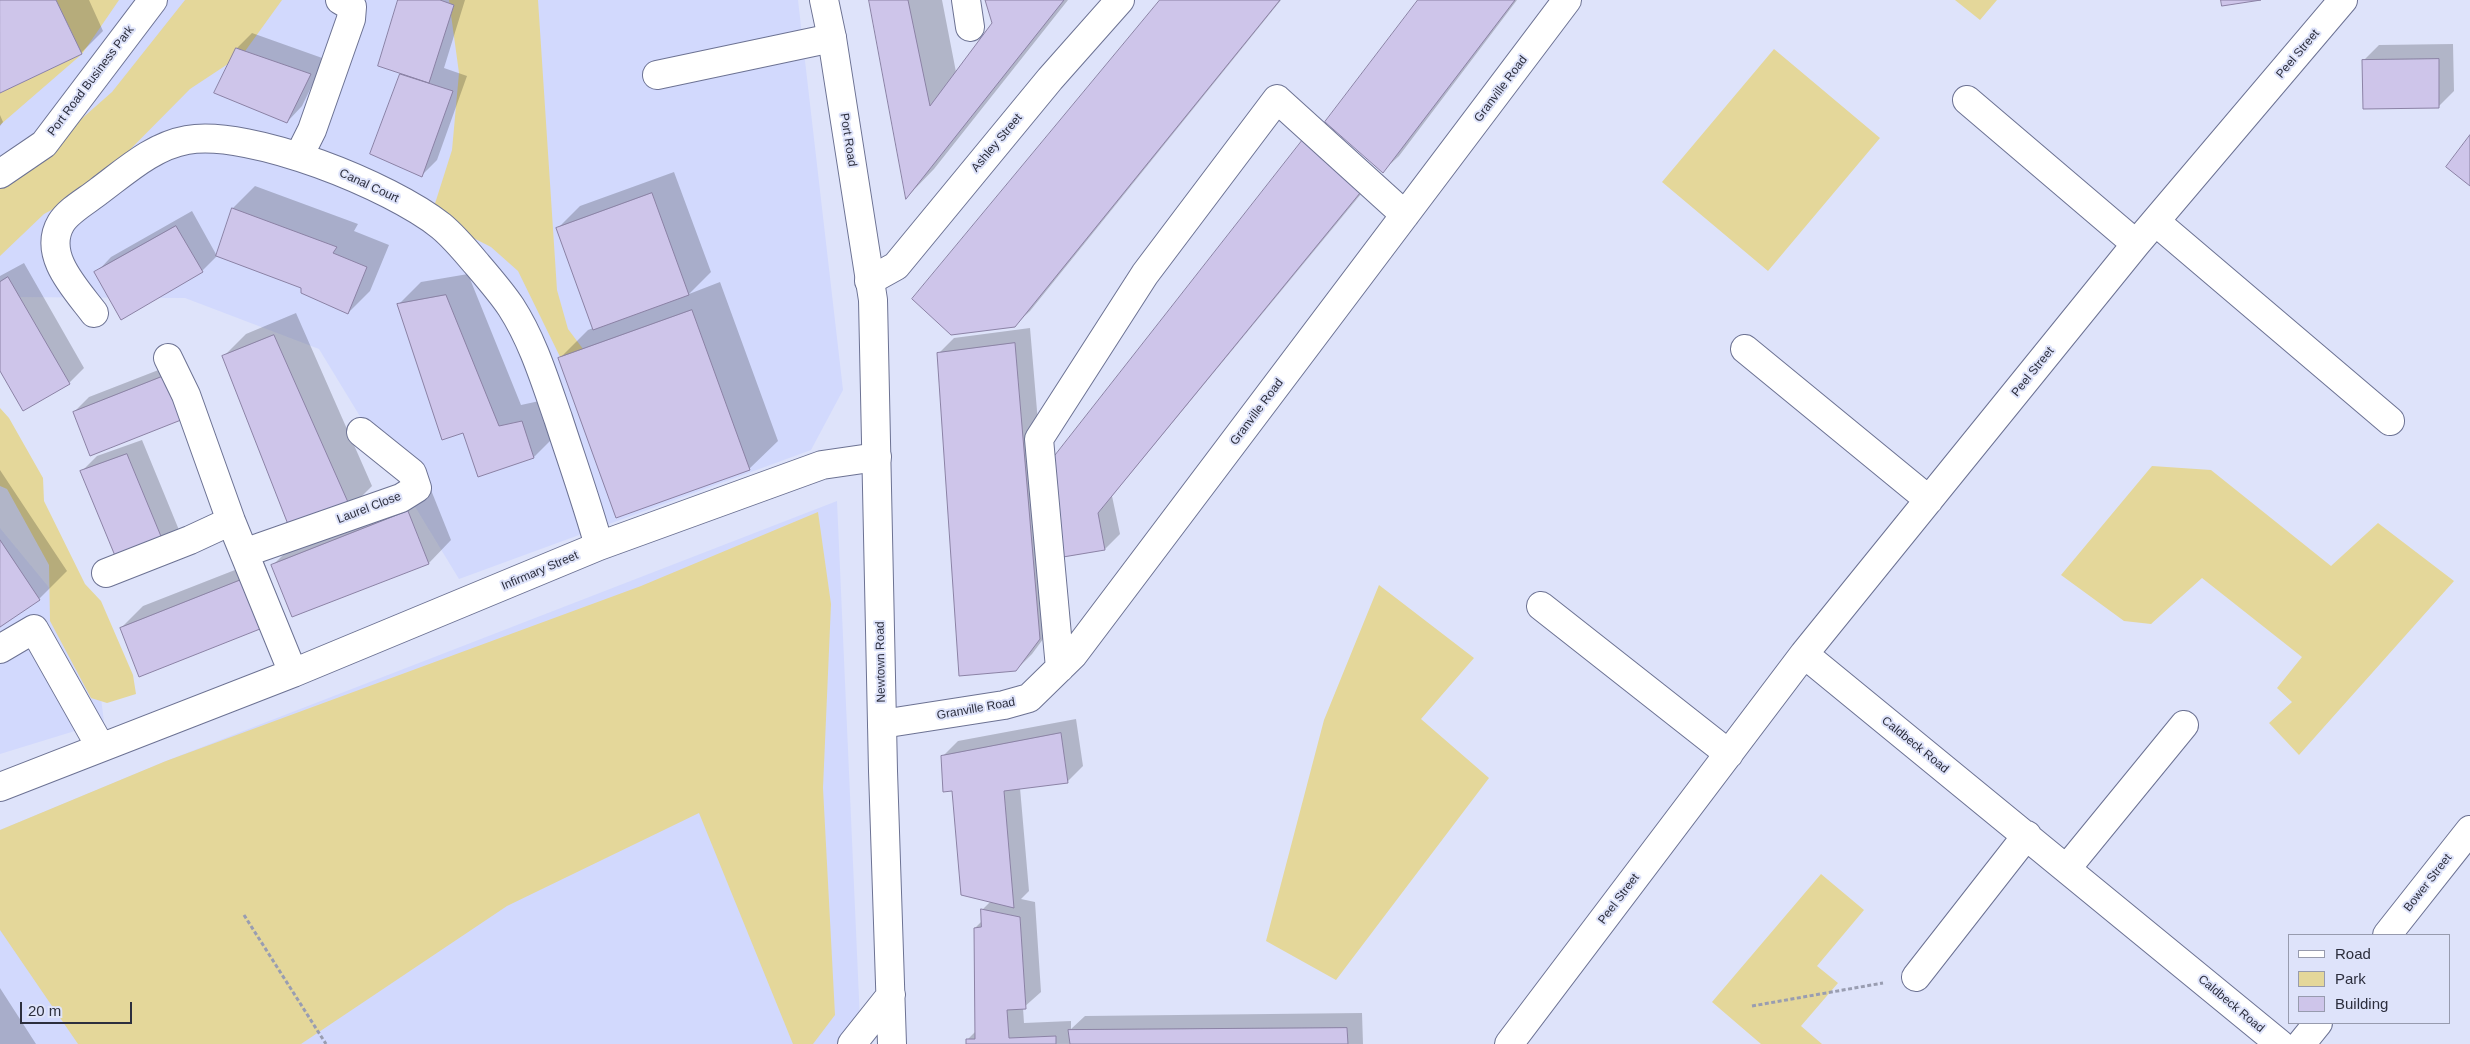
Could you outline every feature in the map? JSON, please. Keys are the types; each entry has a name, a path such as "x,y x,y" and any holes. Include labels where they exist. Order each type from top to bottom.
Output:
{"street":[{"name":"Port Road Business Park","path":"0,174 44,144 153,0"},
{"path":"299,156 312,130 351,19 352,7 340,0"},
{"name":"Port Road","path":"824,0 832,38 869,281"},
{"path":"966,0 970,27"},
{"name":"Ashley Street","path":"869,281 896,266 1044,86 1120,0"},
{"name":"Granville Road","path":"882,724 1004,705 1030,698 1073,655 1567,0"},
{"name":"Peel Street","path":"1509,1044 1804,654 2136,244 2343,0"},
{"path":"657,75 832,38"},
{"path":"1060,668 1039,439 1145,274 1277,99 1406,215"},
{"path":"1967,100 2136,244"},
{"name":"Canal Court","path":"94,313 64,272 56,255 56,235 62,221 130,168 161,148 187,140 238,142 299,156 398,199 440,226 475,261 511,308 538,362 588,507 599,546"},
{"path":"2156,222 2390,421"},
{"name":"Newtown Road","path":"869,281 873,300 882,724 892,1044"},
{"path":"1745,349 1929,500"},
{"path":"168,358 186,395 231,521 293,673"},
{"name":"Laurel Close","path":"244,553 401,498 417,488 412,473 361,432"},
{"name":"Infirmary Street","path":"0,787 100,746 293,673 599,546 822,465 877,456"},
{"path":"106,573 190,540 231,521"},
{"path":"1541,606 1730,754"},
{"path":"0,649 34,629 100,746"},
{"name":"Caldbeck Road","path":"1804,654 2280,1044"},
{"path":"2067,868 2184,725"},
{"name":"Bower Street","path":"2388,934 2470,830"},
{"path":"1916,977 2027,835"},
{"path":"852,1044 891,995"},
{"path":"2301,1044 2317,1024"}],"path":[{"path":"244,915 326,1044"},
{"path":"1752,1006 1916,977"}],"shaded area":[{"path":"0,0 798,0 843,390 811,450 459,579 319,349 185,298 0,297"},
{"path":"837,501 861,1044 0,1044 0,830 166,761"},
{"path":"0,528 94,642 104,722 0,754"}],"green space":[{"path":"56,0 119,0 82,54"},
{"path":"185,0 282,0 243,54 190,89 92,188 44,214 0,256 0,186 12,180 112,92"},
{"path":"449,0 538,0 557,290 568,329 583,349 567,371 518,271 491,247 438,220 432,213 452,150 459,73"},
{"path":"1955,0 1997,0 1980,20"},
{"path":"1774,49 1880,138 1768,271 1662,182"},
{"path":"82,54 0,125 0,93"},
{"path":"0,408 9,418 43,478 44,501 85,584 101,601 133,675 136,694 107,703 91,698 50,621 49,565 7,489 0,486"},
{"path":"2152,466 2211,470 2331,566 2378,523 2454,581 2299,755 2269,723 2292,702 2277,688 2302,657 2202,578 2151,624 2124,621 2061,575"},
{"path":"818,512 831,604 823,788 835,1015 813,1044 793,1044 699,813 507,906 301,1044 78,1044 0,930 0,830 166,761 641,586"},
{"path":"1379,585 1474,658 1421,719 1489,778 1336,980 1266,941 1324,720"},
{"path":"1821,874 1864,910 1817,966 1838,983 1801,1026 1822,1044 1761,1044 1712,1002"}],"building":[{"path":"0,0 56,0 82,54 0,93"},
{"path":"398,0 440,0 454,5 429,83 378,66"},
{"path":"869,0 908,0 930,106 992,23 985,0 1064,0 906,199"},
{"path":"1160,0 1280,0 1015,327 951,335 912,299"},
{"path":"1418,0 1515,0 1383,173 1325,122"},
{"path":"2221,0 2261,0 2222,6"},
{"path":"236,48 311,74 287,123 214,93"},
{"path":"2439,59 2439,108 2363,109 2362,60"},
{"path":"400,74 453,91 422,177 370,154"},
{"path":"2470,135 2470,186 2446,167"},
{"path":"1305,137 1360,193 1098,513 1105,550 1063,557 1053,458"},
{"path":"652,193 689,295 593,330 556,228"},
{"path":"232,208 337,247 333,253 367,267 348,314 301,293 301,288 216,256"},
{"path":"176,226 203,272 121,320 94,272"},
{"path":"8,277 70,384 23,411 0,371 0,282"},
{"path":"446,295 499,426 522,421 534,458 478,477 463,433 442,440 397,304"},
{"path":"692,310 750,470 616,518 558,358"},
{"path":"274,335 351,509 291,532 222,356"},
{"path":"1015,343 1040,639 1016,671 959,676 937,353"},
{"path":"164,376 181,420 90,456 73,412"},
{"path":"127,454 165,546 118,563 80,471"},
{"path":"408,511 429,564 292,617 271,565"},
{"path":"0,540 40,600 0,627"},
{"path":"241,580 260,629 139,677 120,628"},
{"path":"1061,733 1068,783 1004,791 1014,908 961,895 952,791 943,792 941,756"},
{"path":"981,909 1020,917 1026,1009 1007,1010 1009,1038 1056,1036 1056,1044 966,1044 966,1039 975,1039 974,928 981,927"},
{"path":"1347,1028 1348,1044 1070,1044 1068,1030"}]}
